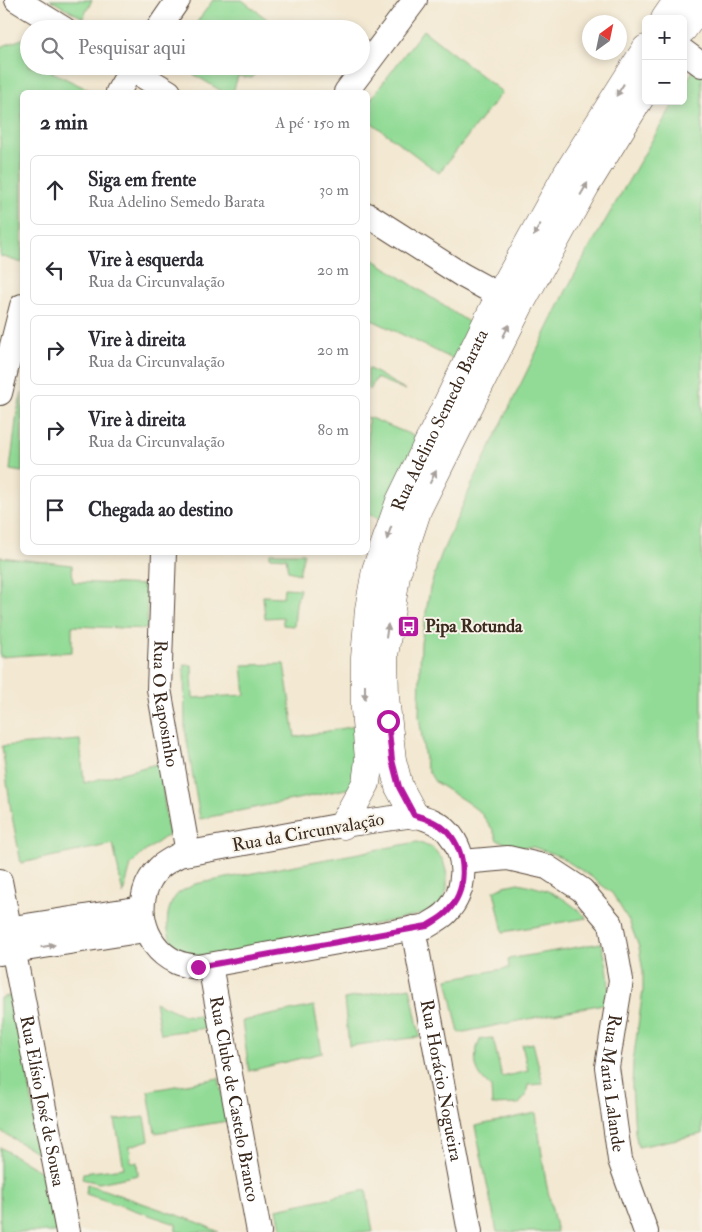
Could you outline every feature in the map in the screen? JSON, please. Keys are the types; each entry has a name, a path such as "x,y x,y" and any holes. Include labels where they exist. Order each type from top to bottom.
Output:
{"main road":[{"path":"668,15 678,0"},
{"path":"687,24 702,3"},
{"name":"Rua Adelino Semedo Barata","path":"414,815 399,787 392,760 385,697 384,656 396,575 418,508 567,174 642,55"},
{"name":"Rua Adelino Semedo Barata","path":"343,824 366,783 369,760 365,709 365,658 368,609 376,570 400,501 509,301 586,185 642,94"}],"street":[{"path":"17,0 49,20"},
{"path":"164,20 178,0"},
{"path":"370,60 415,0"},
{"path":"687,53 702,66"},
{"path":"119,90 126,75"},
{"path":"142,75 166,90"},
{"path":"348,90 359,75"},
{"path":"370,216 462,275 509,301"},
{"path":"0,392 20,314"},
{"name":"Rua O Raposinho","path":"164,555 159,689 188,853"},
{"name":"Rua da Circunvalação","path":"414,815 429,819 448,832 460,851 464,873 459,895 446,913 427,926 198,967 176,962 158,949 144,919 146,886 160,868 178,856 343,824 414,815"},
{"name":"Rua Maria Lalande","path":"462,862 508,858 547,866 582,890 610,924 621,980 607,1067 620,1160 646,1232"},
{"name":"Rua Elísio José de Sousa","path":"0,881 5,941 68,1232"},
{"path":"5,941 144,919"},
{"name":"Rua Horácio Nogueira","path":"413,928 470,1232"},
{"name":"Rua Clube de Castelo Branco","path":"210,965 259,1232"}],"green space":[{"path":"50,0 92,0 83,18"},
{"path":"213,0 242,0 268,20 199,20"},
{"path":"423,30 502,92 439,173 370,121 370,100"},
{"path":"20,40 20,75 58,75 89,90 20,90 20,262 0,256 0,47"},
{"path":"702,55 702,1134 638,1147 635,1132 632,1086 633,1062 643,990 643,972 639,947 629,921 612,893 590,876 559,856 533,847 516,847 497,840 493,830 480,812 435,782 426,767 419,716 421,643 430,588 441,555 473,482 568,287 590,247 673,105 687,105 687,81"},
{"path":"195,75 254,75 252,78 238,76 234,90 220,90"},
{"path":"370,257 473,325 457,361 370,319"},
{"path":"370,369 406,390 376,378 370,390"},
{"path":"20,400 20,472 10,470"},
{"path":"370,418 419,438 382,520 370,515"},
{"path":"270,555 304,555 299,574 288,571 286,558 270,557"},
{"path":"0,557 72,565 73,582 147,585 147,629 72,626 72,652 0,657"},
{"path":"284,588 300,589 296,604 294,626 283,625 283,617 265,618 263,596 283,597"},
{"path":"284,664 295,737 356,726 360,762 351,788 200,819 185,729 184,665 192,665 193,698 245,695 242,665"},
{"path":"80,740 84,783 160,763 168,835 143,853 131,865 123,894 113,844 21,863 11,811 2,746"},
{"path":"417,842 433,848 443,860 447,875 447,890 439,906 423,914 204,960 183,953 171,939 167,921 172,902 179,893 195,884"},
{"path":"518,883 556,894 587,918 503,932 494,891 504,886"},
{"path":"601,943 608,973 608,1003 459,1033 447,979 509,968 508,959"},
{"path":"410,987 420,1037 349,1046 344,999"},
{"path":"12,995 16,1004 41,1155 0,1131 0,998"},
{"path":"155,1002 184,1015 210,1017 214,1027 161,1034"},
{"path":"314,1006 322,1053 249,1071 242,1021"},
{"path":"493,1038 502,1077 528,1071 522,1045 533,1043 543,1084 528,1085 526,1096 519,1104 492,1105 491,1087 481,1077 476,1066 477,1046 480,1039"},
{"path":"219,1078 227,1121 155,1133 148,1091"},
{"path":"536,1113 546,1182 557,1232 497,1232 475,1126"},
{"path":"145,1117 149,1140 130,1146 131,1162 137,1162 138,1175 99,1183 82,1179 83,1173 124,1168 115,1120"},
{"path":"0,1147 46,1175 57,1232 0,1232"},
{"path":"87,1184 197,1222 219,1232 176,1232 176,1224 86,1194"},
{"path":"366,1190 373,1232 282,1232 277,1209"}],"place":[{"name":"Pipa Rotunda","path":"409,626"}],"route":[{"path":"198,967 427,926 446,913 459,895 464,873 460,851 448,832 429,819 414,815 399,787 392,760 388,721"}]}
